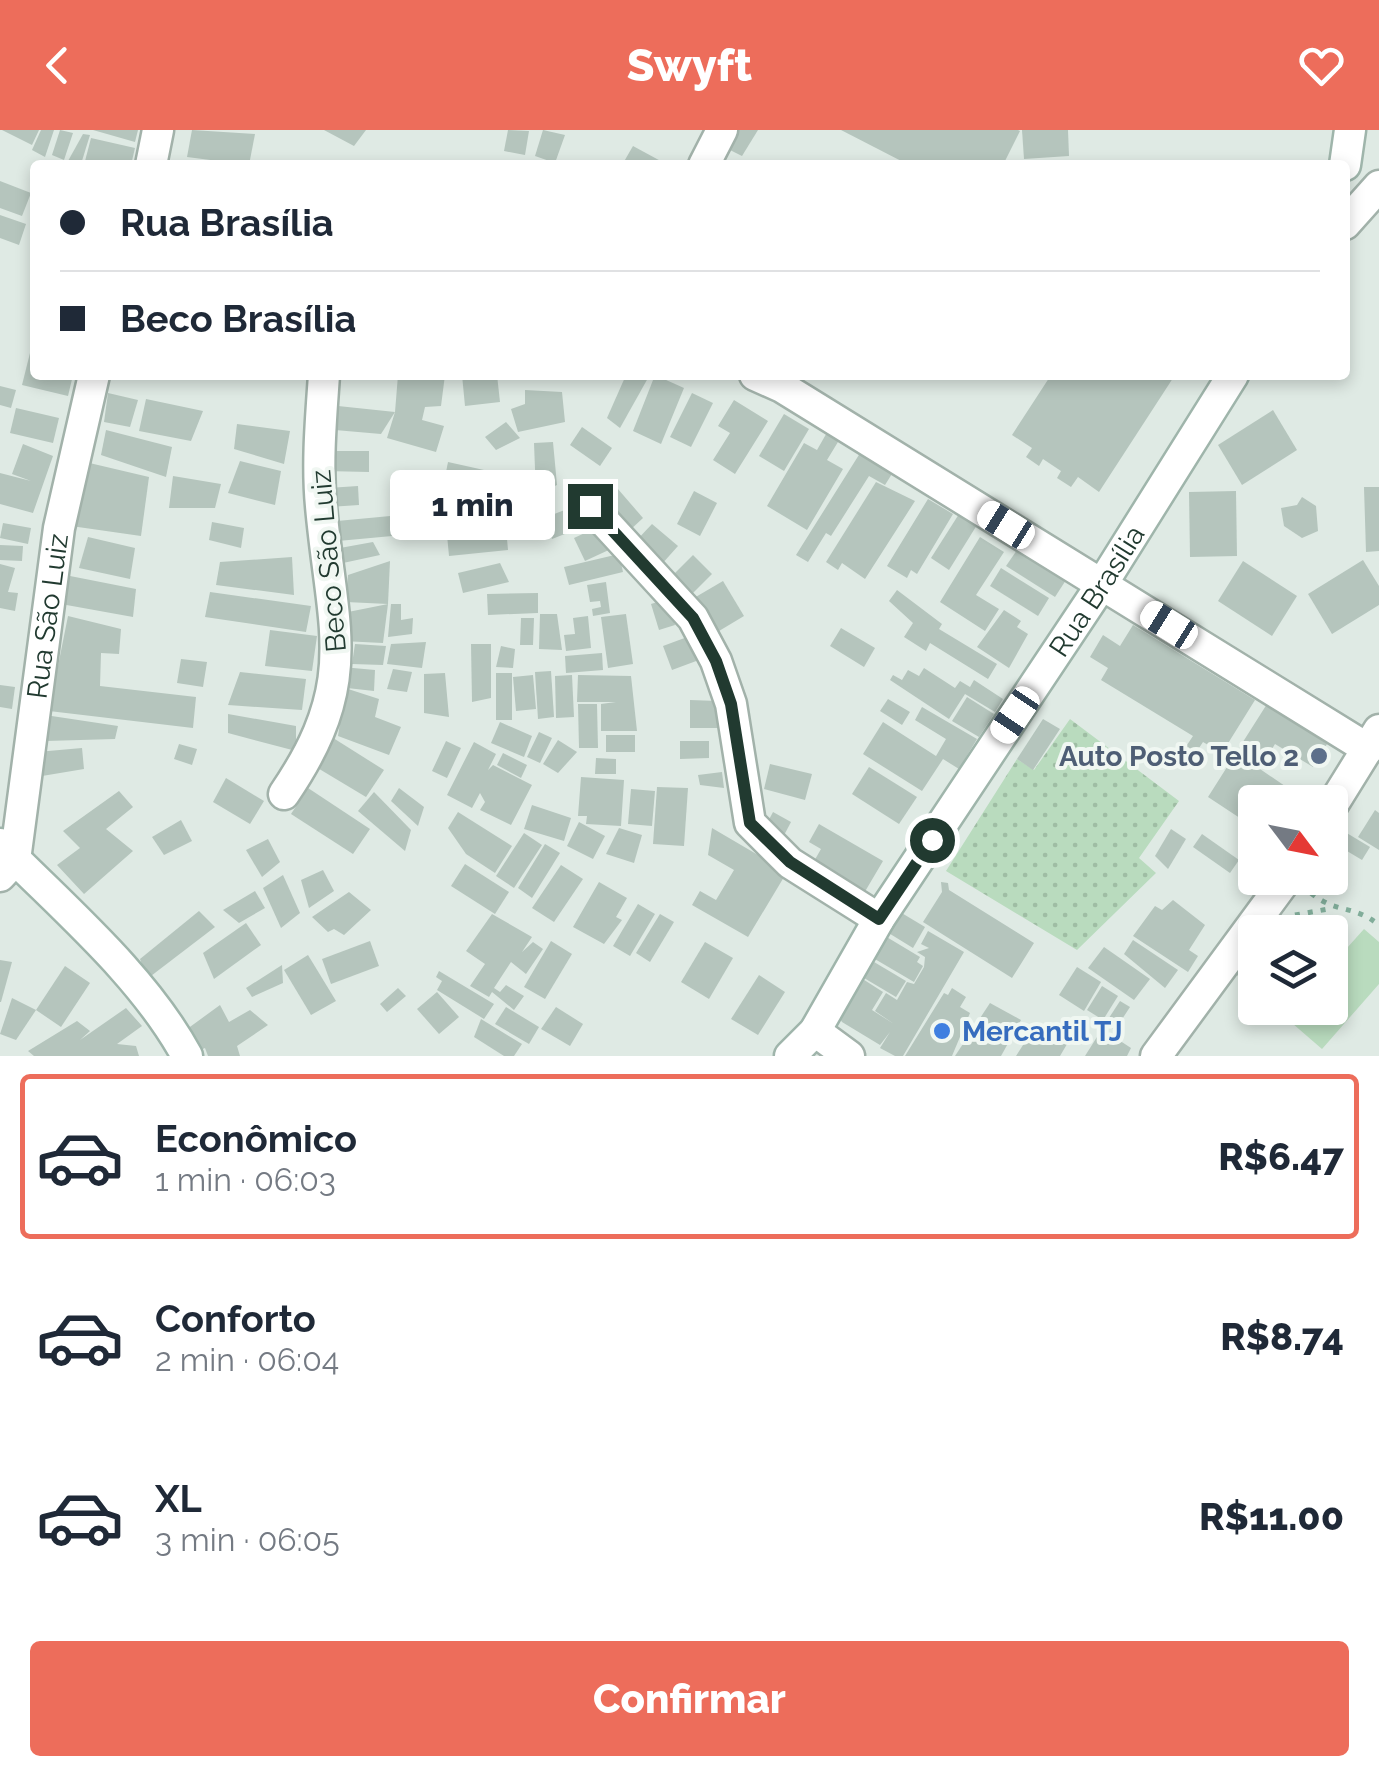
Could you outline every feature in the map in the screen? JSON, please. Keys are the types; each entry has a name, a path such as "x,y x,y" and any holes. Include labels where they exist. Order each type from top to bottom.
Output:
{"street":[{"path":"151,160 158,130"},
{"path":"707,160 722,130"},
{"path":"1346,160 1350,130"},
{"path":"1350,218 1379,186"},
{"name":"Rua São Luiz","path":"5,860 59,528 93,380"},
{"name":"Beco São Luiz","path":"284,794 314,747 334,694 336,622 319,460 324,380"},
{"path":"763,380 1102,584 1373,739 1345,785"},
{"name":"Rua Brasília","path":"790,1056 815,1031 879,919 1102,584 1230,380"},
{"path":"590,506 693,618 716,661 731,704 750,823 790,862 879,919"},
{"path":"5,860 172,1028 187,1056"},
{"path":"1156,1056 1287,895"},
{"path":"815,1031 849,1056"}],"path":[{"path":"1312,895 1330,909 1356,910 1379,925"}],"green space":[{"path":"1070,719 1179,801 1139,858 1156,873 1077,950 946,871 1017,759 1034,770"},
{"path":"1364,929 1379,942 1379,984 1348,1019 1348,947"},
{"path":"1294,1025 1343,1025 1322,1049"}],"building":[{"path":"2,130 39,130 32,145"},
{"path":"41,130 54,130 45,157 32,150"},
{"path":"60,130 73,133 64,160 52,155"},
{"path":"93,130 138,130 135,142"},
{"path":"192,130 255,134 250,160 187,157"},
{"path":"324,130 366,130 354,146"},
{"path":"508,130 529,131 525,155 504,151"},
{"path":"543,130 565,135 556,160 535,156"},
{"path":"733,130 758,130 742,156 724,147"},
{"path":"841,130 1020,131 1006,160 899,160"},
{"path":"1022,130 1068,130 1069,156 1024,159"},
{"path":"83,134 90,135 82,160 69,160"},
{"path":"91,138 135,148 132,160 85,160"},
{"path":"633,146 659,160 625,160"},
{"path":"0,181 30,193 22,216 0,208"},
{"path":"0,215 26,224 19,245 0,238"},
{"path":"30,353 30,380 72,380 68,396 22,385"},
{"path":"398,380 444,380 441,406 425,407 422,420 444,426 436,452 387,438 395,412"},
{"path":"462,380 498,380 500,402 465,406"},
{"path":"624,380 647,380 620,428 607,418"},
{"path":"653,380 666,380 684,388 661,444 633,431"},
{"path":"1048,380 1172,380 1099,492 1078,477 1071,487 1057,478 1061,471 1043,459 1039,466 1026,457 1032,448 1012,435"},
{"path":"0,386 16,390 11,408 0,405"},
{"path":"525,390 562,392 565,422 518,432 511,409 525,404"},
{"path":"108,393 138,400 130,427 104,422"},
{"path":"692,393 713,403 691,447 670,437"},
{"path":"146,399 203,411 191,441 139,431"},
{"path":"734,400 768,421 735,474 713,460 730,433 718,426"},
{"path":"338,406 395,412 381,434 335,430"},
{"path":"16,408 59,418 53,443 10,433"},
{"path":"1273,410 1297,450 1242,485 1218,445"},
{"path":"784,414 809,429 784,471 759,456"},
{"path":"506,422 520,438 496,450 485,437"},
{"path":"237,424 290,431 284,464 234,449"},
{"path":"582,427 612,448 600,466 570,445"},
{"path":"829,429 841,437 827,460 843,469 807,530 767,506 804,443 817,450"},
{"path":"106,430 172,447 166,477 101,455"},
{"path":"553,442 557,485 536,495 534,443"},
{"path":"23,444 53,456 33,513 0,504 0,473 31,481 12,474"},
{"path":"862,450 895,469 885,485 869,476 831,536 826,533 808,562 796,555"},
{"path":"326,451 369,451 369,472 325,471"},
{"path":"81,461 149,477 141,536 71,526"},
{"path":"240,461 281,471 275,505 228,493"},
{"path":"448,462 493,472 497,488 445,477"},
{"path":"173,476 221,484 215,508 169,508"},
{"path":"420,478 458,489 450,517 411,506"},
{"path":"511,478 524,479 520,529 506,528"},
{"path":"611,481 643,518 629,531 596,495"},
{"path":"876,482 915,501 865,579 842,563 838,570 826,562"},
{"path":"358,486 359,505 329,507 328,488"},
{"path":"1364,487 1379,487 1379,551 1366,552"},
{"path":"501,489 499,523 465,533 468,490 488,492 487,520 492,492"},
{"path":"694,491 717,503 700,536 677,524"},
{"path":"1236,491 1237,556 1190,557 1189,492"},
{"path":"1302,497 1316,506 1318,531 1302,538 1284,526 1281,508 1297,505"},
{"path":"928,499 953,514 917,574 911,570 907,578 887,566"},
{"path":"580,504 588,525 552,539 544,518"},
{"path":"959,514 977,525 949,570 931,558"},
{"path":"401,515 403,535 338,541 337,521"},
{"path":"212,522 244,528 241,548 209,540"},
{"path":"3,523 31,528 28,544 0,538"},
{"path":"652,524 678,546 661,565 635,542"},
{"path":"602,525 613,548 585,561 574,538"},
{"path":"506,528 508,550 449,556 447,535"},
{"path":"88,537 135,548 130,579 79,568"},
{"path":"980,537 1004,552 976,595 999,609 985,631 940,602"},
{"path":"373,542 380,555 343,563 340,548"},
{"path":"0,545 23,546 22,561 0,560"},
{"path":"1017,550 1066,580 1055,597 1006,566"},
{"path":"619,554 623,572 569,585 564,567"},
{"path":"693,555 712,574 693,593 674,574"},
{"path":"292,557 294,595 216,585 220,562"},
{"path":"1363,560 1379,586 1379,605 1332,634 1308,594"},
{"path":"390,561 388,604 346,602 348,575"},
{"path":"1243,561 1297,596 1272,636 1218,601"},
{"path":"500,563 509,582 463,593 458,573"},
{"path":"0,564 15,568 8,592 18,593 15,611 0,608"},
{"path":"1001,568 1049,598 1038,616 990,586"},
{"path":"65,575 136,589 133,617 61,604"},
{"path":"723,581 744,616 714,634 694,598"},
{"path":"606,582 610,613 593,616 592,609 601,607 600,601 590,602 587,585"},
{"path":"897,590 942,624 939,629 997,664 988,679 930,643 926,651 904,637 913,623 889,601"},
{"path":"210,592 311,606 306,632 205,617"},
{"path":"538,593 538,613 488,615 487,594"},
{"path":"667,599 675,625 659,630 651,604"},
{"path":"388,604 383,643 342,641 343,613"},
{"path":"391,604 401,604 401,620 413,618 412,634 388,637"},
{"path":"1004,610 1021,621 1017,627 1028,634 1009,668 977,647"},
{"path":"540,614 557,614 562,650 539,649"},
{"path":"626,614 633,664 608,668 601,617"},
{"path":"68,616 121,629 119,654 101,653 100,686 196,697 193,728 49,711"},
{"path":"588,616 591,648 566,651 564,635 575,634 573,618"},
{"path":"521,618 534,618 533,645 520,645"},
{"path":"1133,625 1255,700 1222,753 1203,742 1195,754 1185,748 1193,736 1101,680 1108,668 1090,657 1103,635 1120,646"},
{"path":"841,628 875,648 864,667 830,646"},
{"path":"270,630 317,636 312,671 265,666"},
{"path":"698,633 707,657 672,670 663,646"},
{"path":"426,642 422,668 387,664 391,644"},
{"path":"355,644 386,646 383,665 352,664"},
{"path":"471,644 491,644 491,698 472,702"},
{"path":"501,646 515,649 513,668 496,667"},
{"path":"602,653 603,670 566,673 565,656"},
{"path":"181,659 207,662 203,687 177,683"},
{"path":"342,667 375,670 374,691 338,687"},
{"path":"924,668 955,688 960,681 970,687 974,680 1003,699 995,712 965,694 949,719 890,680 893,675 902,680 908,670 919,676"},
{"path":"393,669 412,672 407,692 387,689"},
{"path":"551,671 554,717 538,719 535,672"},
{"path":"240,672 306,679 302,710 228,705"},
{"path":"445,673 449,717 424,713 424,674"},
{"path":"496,673 512,673 512,720 496,720"},
{"path":"533,675 536,709 516,711 513,677"},
{"path":"572,675 574,717 556,718 555,676"},
{"path":"578,675 631,676 637,731 601,731 601,704 616,702 577,702"},
{"path":"0,685 15,687 12,709 0,707"},
{"path":"345,688 379,699 375,717 401,727 389,755 338,736"},
{"path":"967,697 994,714 979,737 952,721"},
{"path":"888,699 910,712 902,725 880,711"},
{"path":"690,700 718,701 718,728 690,728"},
{"path":"578,704 597,704 598,748 579,748"},
{"path":"1267,704 1327,744 1313,767 1275,744 1260,769 1283,785 1238,785 1238,817 1208,797"},
{"path":"922,707 977,739 959,769 943,759 922,791 863,754 883,722 936,756 946,739 915,720"},
{"path":"228,714 296,726 296,751 228,733"},
{"path":"45,715 118,726 115,739 46,741"},
{"path":"1043,719 1060,729 1033,770 1017,759"},
{"path":"500,722 532,736 524,757 491,743"},
{"path":"539,732 552,738 540,763 527,757"},
{"path":"606,735 635,735 635,752 606,752"},
{"path":"330,736 384,770 366,797 311,764"},
{"path":"558,740 577,752 558,773 543,764"},
{"path":"446,741 461,748 447,778 432,771"},
{"path":"680,741 709,741 709,758 680,759"},
{"path":"474,742 496,754 488,770 493,765 532,785 511,825 480,810 485,802 480,793 472,808 447,795"},
{"path":"179,744 197,749 192,765 174,759"},
{"path":"82,748 84,769 42,776 37,752"},
{"path":"503,753 527,765 521,778 497,765"},
{"path":"596,758 616,759 616,774 595,774"},
{"path":"770,764 812,774 805,800 764,789"},
{"path":"869,767 917,797 899,824 852,794"},
{"path":"722,772 724,788 700,785 698,775"},
{"path":"581,777 624,780 621,826 586,824 587,816 578,816"},
{"path":"226,778 264,801 250,824 213,802"},
{"path":"657,787 688,788 684,846 653,844"},
{"path":"308,788 370,829 353,854 291,814"},
{"path":"399,788 424,807 418,826 391,801"},
{"path":"631,789 655,791 652,826 628,824"},
{"path":"119,791 133,807 106,829 133,851 84,894 57,865 80,848 63,831"},
{"path":"374,792 411,830 405,851 358,811"},
{"path":"532,805 571,818 564,841 524,829"},
{"path":"1375,810 1379,813 1379,850 1358,837"},
{"path":"458,812 512,846 495,873 466,854 448,828"},
{"path":"773,812 791,822 781,841 763,831"},
{"path":"181,820 192,841 164,855 152,837"},
{"path":"579,822 605,836 593,859 567,846"},
{"path":"819,824 883,861 860,900 809,870 821,849 809,842"},
{"path":"619,828 642,835 634,863 606,854"},
{"path":"712,828 787,872 748,937 692,905 700,891 716,900 734,870 708,855"},
{"path":"1171,829 1186,839 1168,869 1155,856"},
{"path":"524,833 542,845 514,888 496,876"},
{"path":"1202,834 1238,861 1230,873 1193,847"},
{"path":"1348,834 1370,847 1362,860 1348,852"},
{"path":"268,839 280,862 262,877 246,850"},
{"path":"545,844 560,853 532,898 518,888"},
{"path":"465,864 509,892 495,914 451,886"},
{"path":"561,865 583,879 554,922 532,908"},
{"path":"323,870 334,891 309,908 301,880"},
{"path":"283,875 300,913 281,928 263,888"},
{"path":"599,882 627,898 616,917 622,920 604,944 573,927"},
{"path":"941,882 948,883 949,890 1034,943 1012,978 923,922 942,892"},
{"path":"255,891 265,908 239,923 223,910"},
{"path":"349,892 371,910 344,935 334,929 328,932 312,917"},
{"path":"1173,900 1205,925 1189,950 1198,956 1188,972 1133,936 1155,906 1162,910"},
{"path":"638,904 655,914 630,956 613,946"},
{"path":"199,911 215,927 147,979 140,959"},
{"path":"900,912 925,927 913,948 887,932"},
{"path":"492,914 532,937 522,952 533,942 543,949 526,974 511,962 494,988 500,992 506,985 524,996 514,1010 492,992 489,997 470,986 485,964 466,951"},
{"path":"660,914 674,922 650,962 636,953"},
{"path":"246,923 261,945 214,979 203,953"},
{"path":"928,931 964,952 903,1056 895,1056 880,1048 890,1032 880,1045 842,1022 836,1012 858,976 883,992 872,1010 894,1024 875,1011 886,993 897,1000 907,982 914,984 924,967 925,957 917,952 929,948 921,944"},
{"path":"880,933 920,957 917,962 923,966 914,982 868,955"},
{"path":"1133,940 1178,970 1165,988 1124,954"},
{"path":"370,941 379,966 331,984 322,959"},
{"path":"551,941 572,954 545,999 524,987"},
{"path":"705,942 733,958 709,999 681,982"},
{"path":"1104,947 1150,979 1134,1000 1088,968"},
{"path":"308,955 336,1001 311,1015 284,970"},
{"path":"869,959 906,981 896,997 859,975"},
{"path":"0,960 12,962 1,1002 0,1002"},
{"path":"282,965 283,983 252,997 246,988"},
{"path":"65,966 90,983 61,1027 36,1010"},
{"path":"1077,967 1101,982 1084,1011 1059,995"},
{"path":"439,971 494,1004 484,1019 437,990 442,981 436,977"},
{"path":"759,975 785,992 758,1035 731,1019"},
{"path":"1102,986 1118,996 1103,1020 1087,1010"},
{"path":"398,988 406,996 387,1012 380,1004"},
{"name":"Mercantil TJ","path":"952,988 966,997 960,1007 970,1013 952,1056 905,1056 944,993 948,995"},
{"path":"437,992 459,1017 439,1034 417,1009"},
{"path":"12,998 36,1010 16,1040 0,1034"},
{"path":"1120,1001 1130,1007 1115,1030 1105,1024"},
{"path":"990,1003 1021,1020 1001,1056 955,1056"},
{"path":"220,1005 229,1022 250,1010 268,1025 237,1046 240,1056 208,1056 205,1048 196,1052 183,1032"},
{"path":"506,1007 539,1027 529,1044 495,1024"},
{"path":"556,1007 583,1024 570,1046 541,1029"},
{"path":"126,1008 142,1026 117,1044 136,1046 139,1056 34,1056 28,1051 77,1021 90,1031 80,1040"},
{"path":"481,1019 522,1044 514,1056 504,1056 474,1037"},
{"path":"1054,1029 1070,1039 1060,1056 1016,1056 1032,1031 1047,1040"},
{"path":"1102,1029 1131,1048 1127,1056 1085,1056"}],"place":[{"name":"Auto Posto Tello 2","path":"1319,756"},
{"name":"Mercantil TJ","path":"942,1031"}],"route":[{"path":"590,506 693,618 716,661 731,704 750,823 790,862 879,919 932,840"}]}
